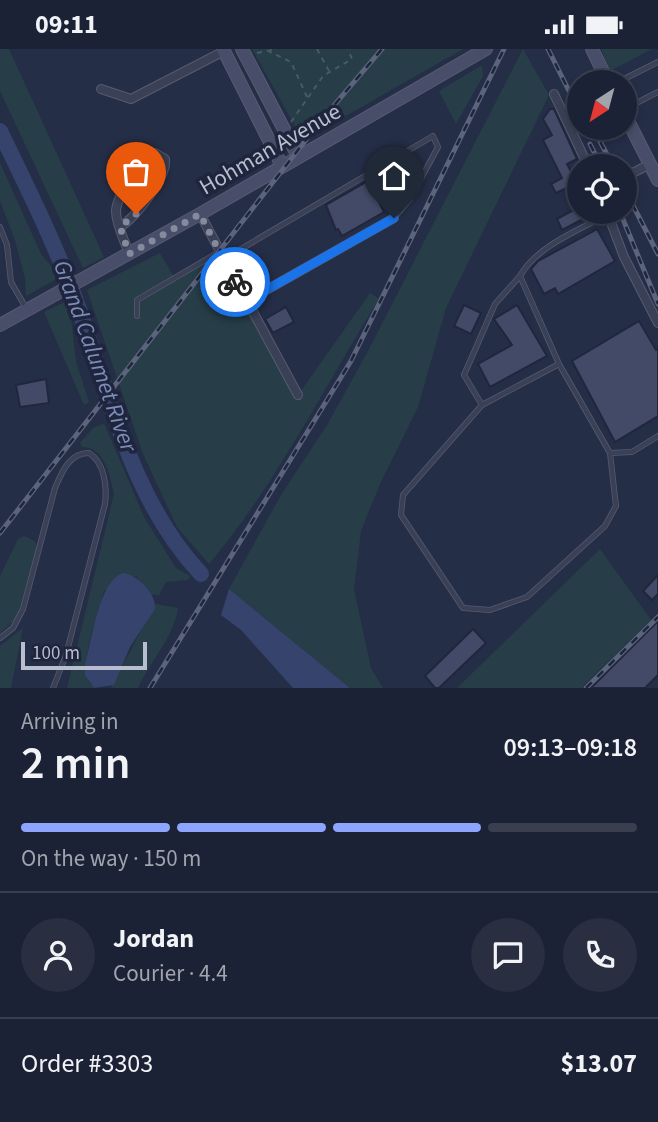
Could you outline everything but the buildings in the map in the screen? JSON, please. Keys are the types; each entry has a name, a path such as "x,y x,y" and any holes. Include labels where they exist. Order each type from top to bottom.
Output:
{"main road":[{"path":"242,49 298,156"},
{"name":"Hohman Avenue","path":"0,325 200,214 486,49"},
{"path":"592,49 602,70"},
{"path":"225,50 282,166"},
{"path":"637,139 658,180"}],"street":[{"path":"101,89 131,99 225,50"},
{"path":"554,94 582,154"},
{"path":"120,227 136,214 164,171 165,159 160,154 145,157 119,198 116,210 120,227 129,254"},
{"path":"637,171 650,164"},
{"path":"200,214 245,302 298,395"},
{"path":"245,302 394,218"},
{"path":"612,224 624,257 658,323"}],"lane":[{"path":"637,72 658,62"},
{"path":"637,103 658,92"},
{"path":"137,316 138,300 433,136 438,147 410,199 394,218"},
{"path":"482,405 464,375 495,304 527,264 588,224"},
{"path":"0,227 7,245 11,282 27,309"},
{"path":"520,276 559,364 610,453 616,506 605,526 527,597 490,610 463,608 401,515 403,495 482,405 559,364"},
{"path":"610,453 632,452 658,436"},
{"path":"0,638 13,628 23,610 55,488 62,473 72,458 89,453 100,465 105,481 105,504 66,655 53,688"}],"path":[{"path":"256,53 277,49"},
{"path":"317,49 329,72"},
{"path":"291,122 329,72 351,60 352,55 348,49"},
{"path":"271,50 291,62 308,98"}],"shaded area":[{"path":"0,49 9,49 104,257 83,268 0,91"},
{"path":"252,49 463,49 314,134 299,133"},
{"path":"523,49 549,95 446,308 418,407 380,484 361,531 354,589 371,668 383,688 350,688 229,589 281,495 327,425 368,351"},
{"path":"601,49 652,49 612,70"},
{"path":"482,65 483,76 456,124 439,91"},
{"path":"0,163 41,254 60,277 26,296 25,278 14,237 0,201"},
{"path":"219,252 298,395 370,293 379,299 278,468 234,533 209,564 177,527 143,454 87,290 160,253 175,278"},
{"path":"69,300 76,362 89,402 84,405 44,312"},
{"path":"104,423 144,517 176,568 190,576 188,580 166,582 159,595 150,594 136,576 104,591 87,656 89,680 94,688 67,688 114,494 101,457 90,448 82,447 80,443 93,428"},
{"path":"24,536 35,541 38,549 17,618 0,633 0,576 18,539"},
{"path":"600,549 651,620 581,688 457,688"},
{"path":"155,604 178,608 167,639 138,688 111,688"},
{"path":"23,628 11,688 0,688 0,646"}],"water":[{"path":"123,573 134,577 145,586 153,597 155,609 130,647 114,685 94,688 85,675 85,665 94,628 108,588 114,579"},
{"path":"229,589 350,688 293,688 241,630 221,615"}],"waterway":[{"name":"Grand Calumet River","path":"0,131 68,279 139,479 156,513 201,574"}],"railway":[{"path":"0,533 319,123 382,49"},
{"path":"150,688 351,361 504,49"},
{"path":"548,49 567,87"},
{"path":"599,140 607,154"},
{"path":"590,144 595,154"},
{"path":"637,213 658,254"},
{"path":"625,224 658,304"},
{"path":"586,688 658,617"}],"way so far":[{"path":"136,214 120,227 129,254 200,214 235,282"}],"route":[{"path":"235,282 245,302 394,218"}]}
